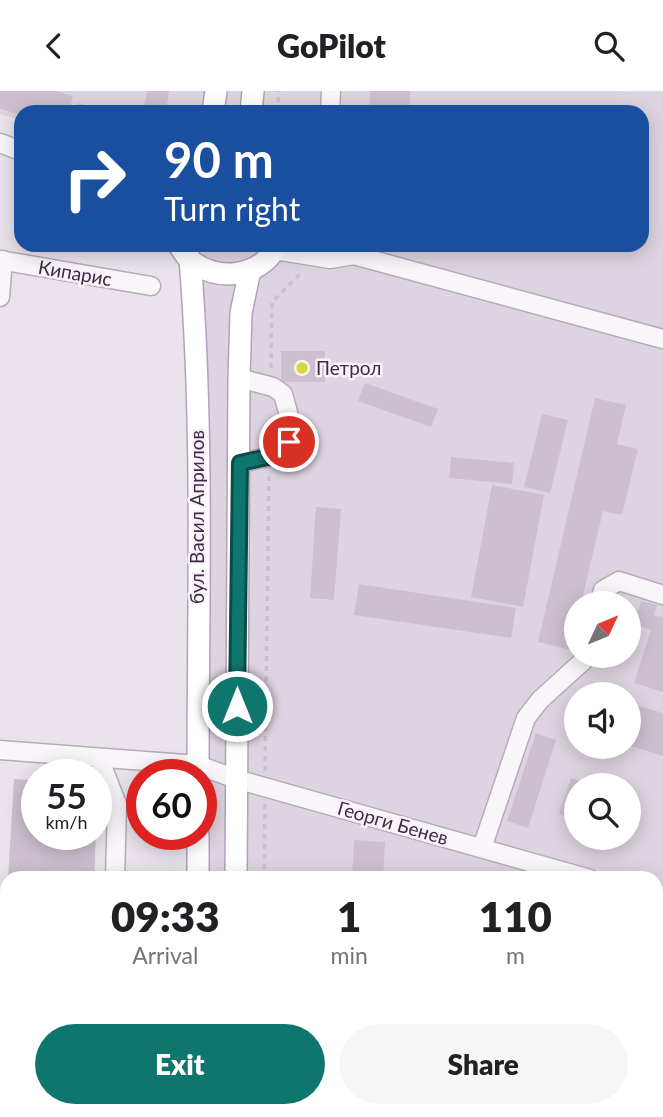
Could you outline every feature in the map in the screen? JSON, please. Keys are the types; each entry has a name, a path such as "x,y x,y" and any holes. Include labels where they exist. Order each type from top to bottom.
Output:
{"main road":[{"path":"184,252 206,270 225,274 250,270 262,263 272,252"},
{"name":"бул. Васил Априлов","path":"184,252 195,321 198,759"},
{"path":"236,871 239,378 241,313 250,270"},
{"path":"198,850 198,871"}],"street":[{"path":"294,252 330,259 354,255"},
{"path":"348,252 663,339"},
{"path":"0,297 1,260"},
{"name":"Кипарис","path":"1,260 150,286"},
{"path":"239,378 270,386 283,394 289,416"},
{"path":"240,463 281,454 289,442"},
{"path":"603,591 620,582 663,595"},
{"path":"482,848 526,718 540,700 574,669"},
{"name":"Георги Бенев","path":"0,750 126,761"},
{"path":"99,758 117,804 115,871"},
{"name":"Георги Бенев","path":"217,774 562,871"}],"path":[{"path":"264,871 271,302 303,274 307,255"}],"shaded area":[{"path":"0,91 663,91 663,871 192,871 197,850 217,850 217,759 199,759 192,473 203,252 649,252 649,105 14,105 14,118 0,114"}],"building":[{"path":"0,91 57,91 73,96 71,105 14,105 14,113 0,109"},
{"path":"147,91 169,91 167,105 144,105"},
{"path":"370,91 410,91 409,105 369,105"},
{"path":"281,351 325,351 325,382 281,382"},
{"path":"365,383 438,409 431,427 358,401"},
{"path":"595,398 626,405 617,444 638,449 622,515 603,511 584,591 564,591 564,648 538,642"},
{"path":"542,414 568,420 550,493 524,487"},
{"path":"451,457 514,463 512,484 449,478"},
{"path":"492,485 544,495 523,607 471,597"},
{"path":"316,507 341,509 334,600 310,598"},
{"path":"359,584 516,608 511,638 354,615"},
{"path":"641,601 657,605 654,615 663,618 663,692 641,685 641,682 634,682 651,630 641,626"},
{"path":"641,707 663,713 663,756 641,749"},
{"path":"536,733 556,740 528,828 507,821"},
{"path":"14,779 21,780 21,850 95,850 94,871 8,871"},
{"path":"564,799 564,815 559,814"},
{"path":"354,840 385,842 383,871 352,871"}],"place":[{"name":"Петрол","path":"302,368"}],"route":[{"path":"237,706 240,463 281,454 289,442"}]}
